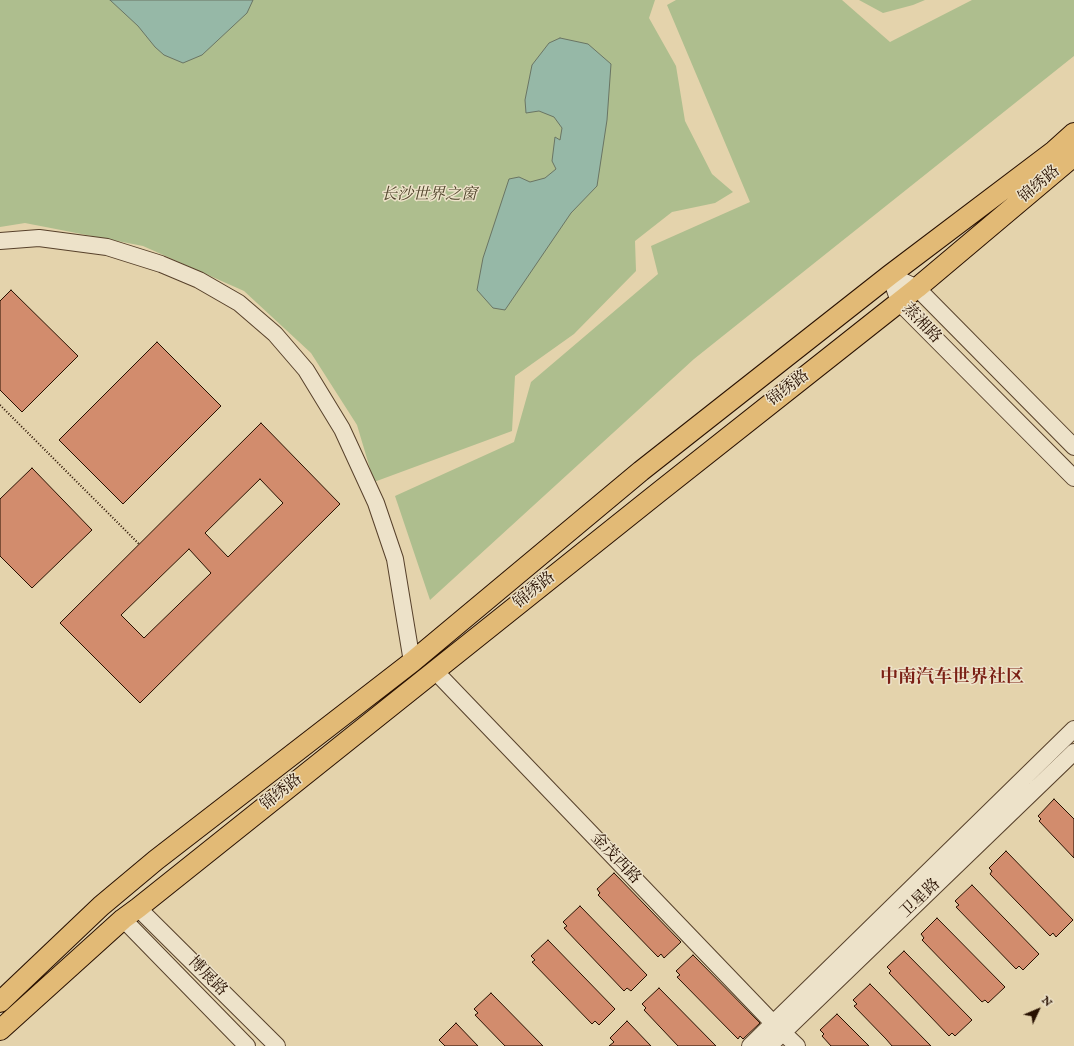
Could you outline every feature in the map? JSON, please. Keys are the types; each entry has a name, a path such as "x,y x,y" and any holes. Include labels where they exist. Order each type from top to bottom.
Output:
{"main road":[{"name":"锦绣路","path":"0,1030 130,914 917,288 1067,160 1074,133"},
{"name":"锦绣路","path":"0,1002 102,906 156,860 412,662 641,471 890,275 1067,160"}],"street":[{"path":"0,241 39,238 107,247 161,264 199,280 239,303 275,334 306,370 342,429 376,503 395,559 412,662"},
{"name":"蒸湘路","path":"890,275 917,288 1074,447"},
{"name":"蒸湘路","path":"890,275 899,302 1074,478"},
{"name":"金茂西路","path":"435,671 797,1046"},
{"path":"750,1046 778,1028 1074,729"},
{"name":"卫星路","path":"769,1046 778,1028 1074,752"},
{"name":"博展路","path":"130,914 247,1046"},
{"name":"博展路","path":"130,914 277,1046"}],"path":[{"path":"0,405 139,544"}],"green space":[{"name":"长沙世界之窗","path":"0,0 655,0 649,18 676,66 685,121 712,174 733,192 715,203 672,212 635,241 636,271 574,334 515,376 512,431 374,482 357,425 311,353 244,291 143,246 25,223 0,227"},
{"path":"676,0 842,0 890,42 972,0 1074,0 1074,56 694,359 430,600 395,496 514,442 531,382 658,274 651,246 750,202 667,5"},
{"path":"859,0 925,0 913,5 883,13"}],"shaded area":[{"path":"110,0 253,0 247,13 202,55 183,63 164,55 155,47 138,26"},
{"path":"560,38 588,44 611,64 607,120 597,186 571,213 505,310 493,308 477,290 483,258 509,179 519,177 530,182 545,178 556,169 552,161 555,137 560,140 562,128 554,117 539,111 526,113 525,100 532,65 549,43"}],"building":[{"path":"11,290 78,356 22,412 0,390 0,301"},
{"path":"157,342 221,406 123,504 59,440"},
{"path":"261,423 340,504 140,703 60,623","holes":["260,479 283,503 228,557 205,533","189,549 211,573 144,638 121,615"]},
{"path":"32,468 92,530 32,588 0,556 0,499"},
{"path":"1054,799 1074,819 1074,858 1039,821 1041,819 1038,816"},
{"path":"1006,851 1073,920 1056,937 1053,933 1050,936 990,874 992,871 989,868"},
{"path":"614,873 681,942 664,958 661,954 658,957 598,895 600,893 597,889"},
{"path":"972,885 1039,954 1023,970 1019,966 1016,969 956,907 959,905 955,901"},
{"path":"580,906 647,975 631,991 627,988 624,991 564,928 567,926 563,922"},
{"path":"937,918 1005,987 988,1003 985,1000 982,1002 922,940 924,938 921,934"},
{"path":"548,940 615,1009 599,1025 595,1021 592,1024 532,962 535,960 531,956"},
{"path":"904,951 972,1020 955,1036 952,1033 949,1036 889,973 891,971 887,967"},
{"path":"693,955 760,1023 743,1039 740,1036 738,1039 677,977 680,975 676,971"},
{"path":"870,984 931,1046 892,1046 854,1006 857,1004 853,1000"},
{"path":"659,988 716,1046 678,1046 644,1010 646,1008 642,1004"},
{"path":"491,993 543,1046 505,1046 475,1015 478,1013 474,1009"},
{"path":"837,1014 869,1046 831,1046 822,1036 824,1034 820,1030"},
{"path":"627,1021 651,1046 609,1046 614,1042 610,1038"},
{"path":"456,1023 478,1046 445,1046 439,1040"}],"district":[{"name":"中南汽车世界社区","path":"952,678"}]}
